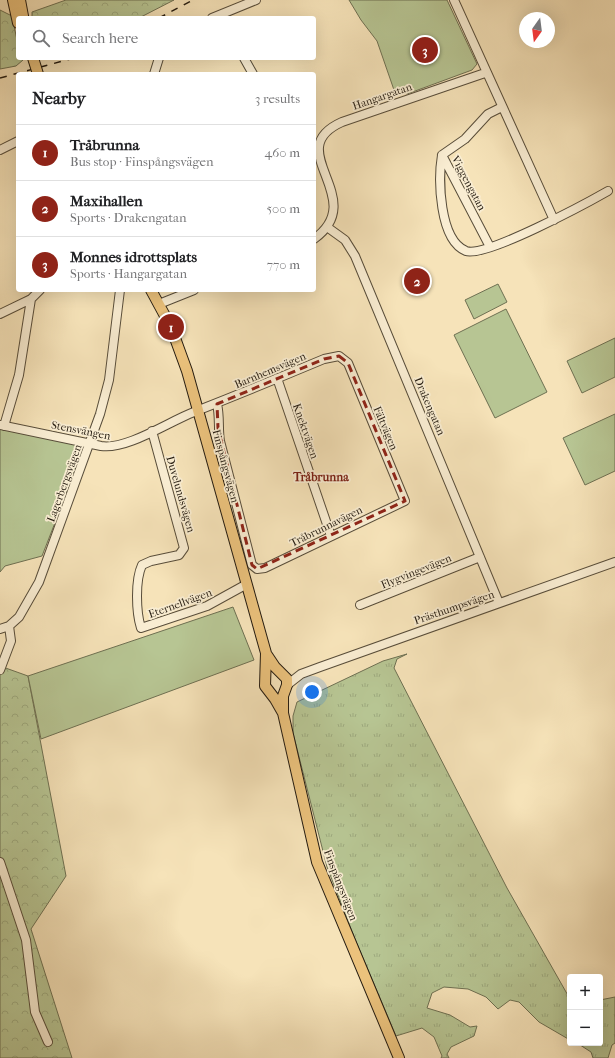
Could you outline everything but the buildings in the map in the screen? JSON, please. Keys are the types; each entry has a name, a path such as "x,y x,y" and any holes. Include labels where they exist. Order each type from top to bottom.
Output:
{"main road":[{"path":"13,0 16,16"},
{"path":"20,0 23,16"},
{"path":"30,60 33,72"},
{"path":"31,60 37,72"},
{"name":"Finspångsvägen","path":"152,292 178,344 199,410 266,653 265,686 283,714 317,862 399,1058"},
{"name":"Finspångsvägen","path":"266,653 287,679 283,714"},
{"path":"266,677 273,672 281,673"},
{"path":"270,693 279,694 286,688"}],"street":[{"path":"221,16 256,0"},
{"path":"454,0 485,73 554,220"},
{"path":"155,72 158,60"},
{"path":"245,60 252,72"},
{"name":"Hangargatan","path":"316,237 327,227 334,211 334,198 318,156 319,145 327,131 342,122 485,73"},
{"name":"Viggengatan","path":"490,247 442,155 465,139 488,114 502,107"},
{"path":"0,150 16,142"},
{"path":"442,155 440,164 441,208 447,228 459,246 466,251 481,251 554,220 608,191"},
{"name":"Drakengatan","path":"327,227 345,240 355,256 499,603"},
{"path":"0,314 31,299 38,292"},
{"name":"Lagerbergsvägen","path":"9,626 23,612 39,582 104,402 109,380 120,292"},
{"path":"159,304 189,292"},
{"path":"2,425 19,375 31,299"},
{"name":"Barnhemsvägen","path":"199,410 331,357 339,356 348,364"},
{"name":"Fältvägen","path":"348,364 405,501"},
{"name":"Knektvägen","path":"277,378 331,536"},
{"name":"Tråbrunnavägen","path":"217,404 220,414 218,428 220,442 252,565 257,569 265,568 405,501"},
{"name":"Stensvängen","path":"2,425 90,444 118,447 199,410"},
{"name":"Duvelundsvägen","path":"141,628 138,606 140,573 142,565 151,561 179,555 184,548 152,431"},
{"name":"Flygvingevägen","path":"360,605 480,557"},
{"name":"Prästhumpsvägen","path":"281,673 301,674 615,562"},
{"name":"Eternellvägen","path":"141,628 207,606 247,584"},
{"path":"0,629 9,626 11,641 0,670"},
{"name":"Prästhumpsvägen","path":"286,688 301,674"},
{"path":"0,862 26,940 35,1012 48,1042"}],"highlighted area":[{"path":"339,356 348,363 405,501 257,569 252,565 218,428 217,404 324,359"}],"green space":[{"path":"66,0 174,0 143,16 32,16 32,12"},
{"path":"349,0 447,0 477,64 472,70 407,94 394,90 377,41 361,20"},
{"path":"0,10 12,16 16,35 16,60 23,60 16,66 0,69"},
{"path":"498,284 507,302 474,319 465,300"},
{"path":"506,309 547,392 495,418 454,335"},
{"path":"615,338 615,377 582,393 567,361"},
{"path":"615,414 615,471 585,485 563,438"},
{"path":"0,429 85,446 42,556 5,566 0,572"},
{"path":"233,607 254,660 41,739 28,676"},
{"path":"407,654 397,659 394,668 507,888 567,994 567,1038 539,1022 519,1002 510,1000 498,1009 486,997 468,989 444,987 432,993 427,1008 450,1015 470,1027 477,1026 474,1036 451,1047 447,1054 449,1058 441,1058 442,1056 434,1037 422,1028 396,1036 355,939 327,867 293,733 293,716 297,702 383,661"},
{"path":"0,666 28,676 66,876 31,929 72,1058 0,1058"},
{"path":"615,997 615,1043 612,1045 608,1058 593,1058 591,1052 582,1046 603,1046 603,999"}],"railway":[{"path":"163,16 193,0"},
{"path":"22,72 67,60"},
{"path":"0,78 16,74"}],"place":[{"name":"Monnes idrottsplats","path":"425,50"},
{"name":"Maxihallen","path":"417,281"},
{"name":"Tråbrunna","path":"171,327"}],"district":[{"name":"Tråbrunna","path":"321,477"}]}
